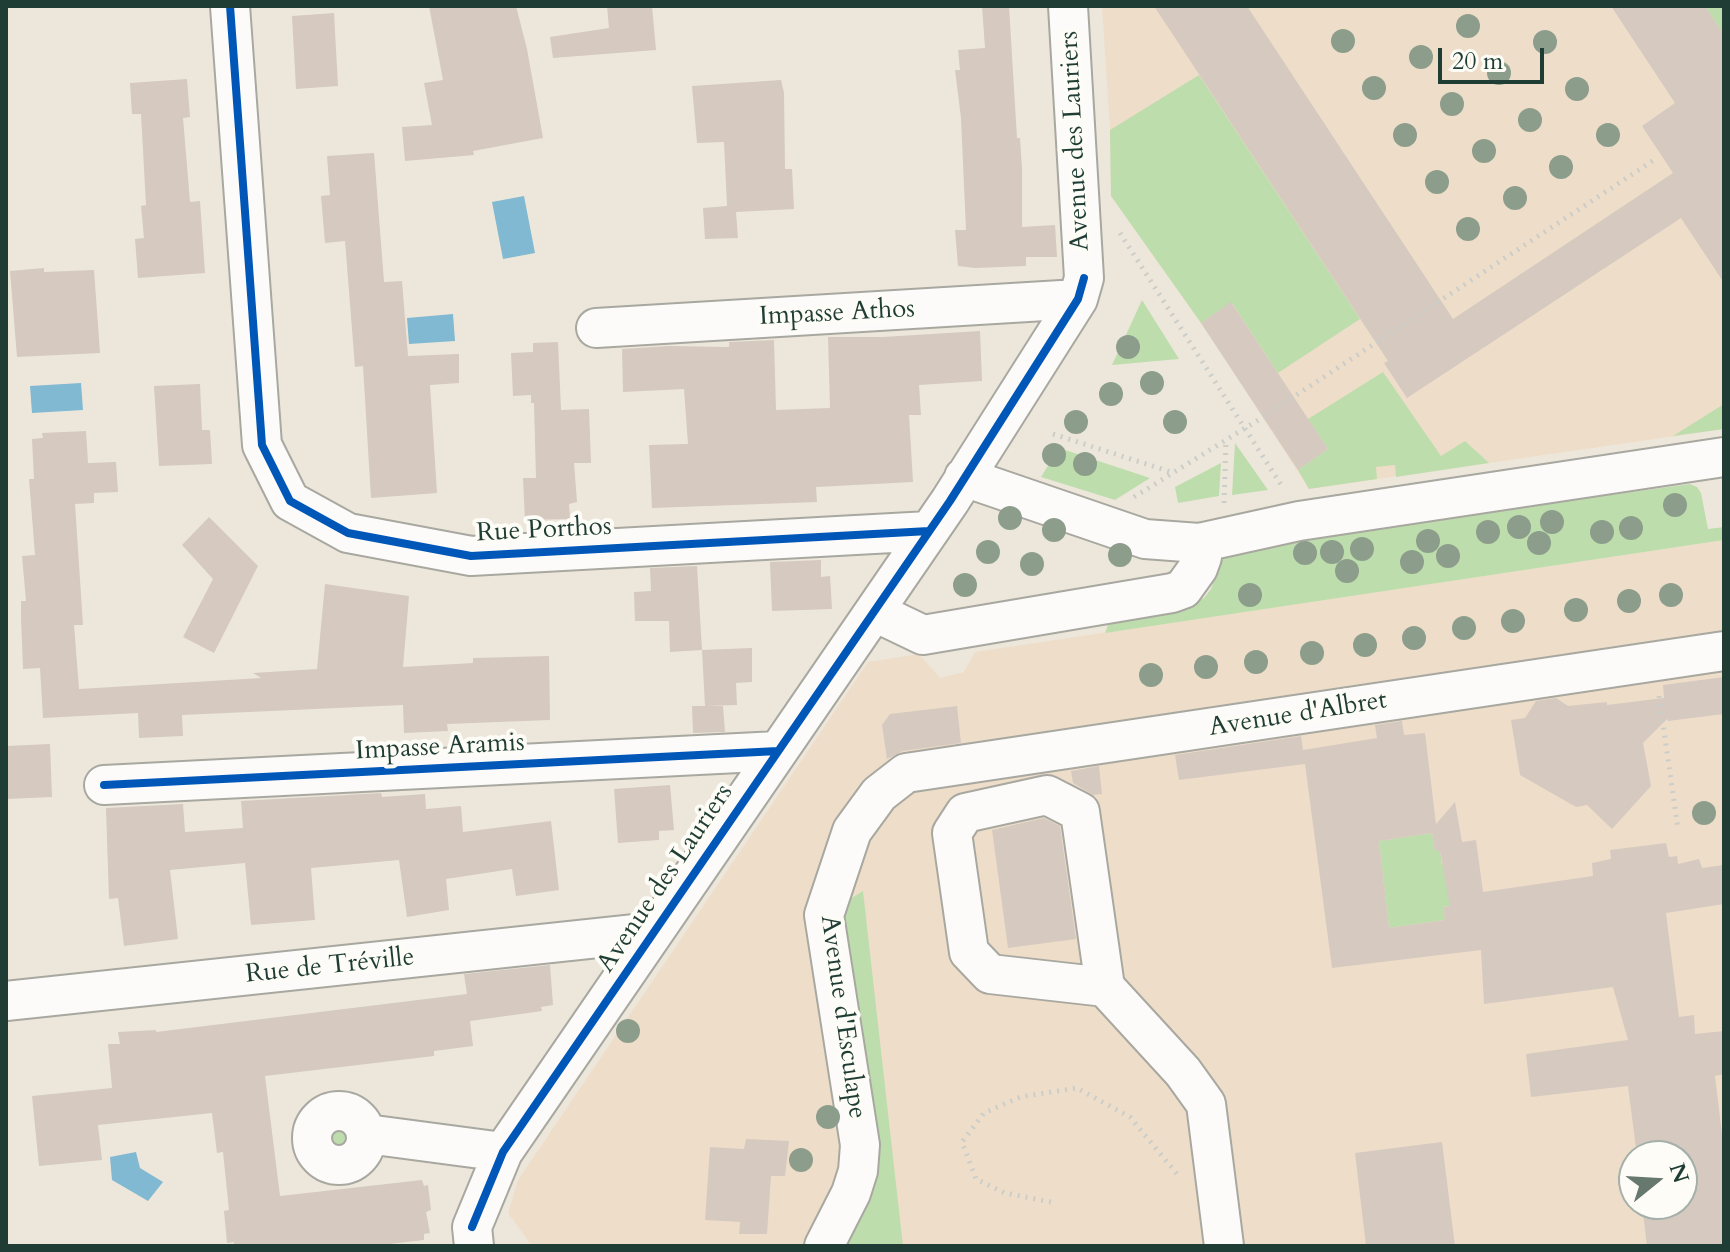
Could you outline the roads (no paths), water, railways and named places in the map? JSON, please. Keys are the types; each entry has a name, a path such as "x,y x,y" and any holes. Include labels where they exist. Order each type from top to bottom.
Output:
{"street":[{"name":"Rue Porthos","path":"230,6 262,445 290,501 348,533 471,556 929,531"},
{"name":"Avenue des Lauriers","path":"474,1246 472,1227 503,1152 875,612 1078,299 1084,278 1068,6"},
{"name":"Impasse Athos","path":"596,328 1078,299"},
{"path":"964,477 1145,539 1299,521 1724,457"},
{"path":"875,612 923,635 1172,593 1183,589 1198,568 1211,530"},
{"name":"Avenue d'Albret","path":"879,794 906,773 1724,651"},
{"name":"Impasse Aramis","path":"104,785 778,751"},
{"name":"Avenue d'Esculape","path":"824,1246 851,1193 858,1171 860,1145 824,915 852,831 879,794"},
{"path":"1105,987 990,974 969,952 952,833 965,813 1047,795 1080,812 1105,987 1183,1072 1206,1104 1224,1246"},
{"name":"Rue de Tréville","path":"6,1001 654,932"},
{"path":"367,1134 503,1152"}],"water":[{"path":"524,196 535,253 503,259 492,202"},
{"path":"453,314 455,341 409,344 407,318"},
{"path":"81,383 83,410 32,413 30,386"},
{"path":"136,1152 140,1168 163,1182 148,1201 112,1180 110,1157"}]}
